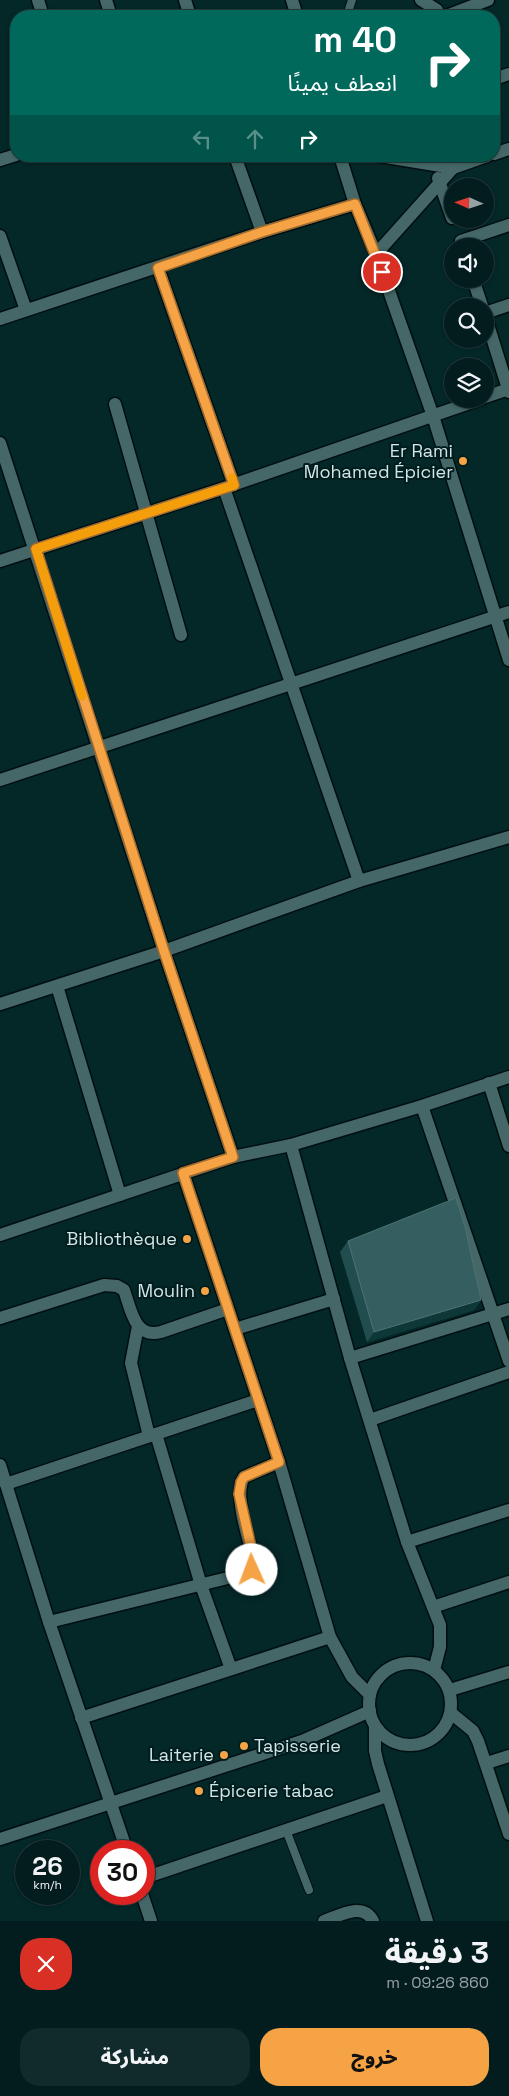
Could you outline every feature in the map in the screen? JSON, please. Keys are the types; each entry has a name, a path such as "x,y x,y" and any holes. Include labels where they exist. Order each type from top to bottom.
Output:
{"street":[{"path":"421,0 437,10"},
{"path":"443,10 488,0"},
{"path":"237,162 262,232"},
{"path":"342,162 355,204 376,254 433,416 509,660"},
{"path":"433,162 444,194"},
{"path":"436,162 453,168"},
{"path":"376,254 453,168 470,162"},
{"path":"0,319 262,232 355,204"},
{"path":"477,238 509,225"},
{"path":"0,236 26,310"},
{"path":"158,268 292,685 359,881"},
{"path":"494,311 509,305"},
{"path":"494,342 509,390 494,394"},
{"path":"115,404 181,635"},
{"path":"0,561 229,487 456,408"},
{"path":"0,443 3,460 36,549 164,951 233,1157"},
{"path":"0,780 509,612"},
{"path":"0,1004 164,951 359,881 509,837"},
{"path":"57,986 120,1195"},
{"path":"0,1235 233,1157 291,1144 422,1106 509,1077"},
{"path":"489,1084 509,1146"},
{"path":"422,1106 509,1362"},
{"path":"291,1144 350,1358 407,1542 440,1625 441,1636 434,1670"},
{"path":"183,1173 279,1462 330,1636 344,1666 370,1695"},
{"path":"0,1318 95,1287 110,1285 124,1290 138,1326 146,1333 153,1334 228,1309"},
{"path":"234,1330 334,1299"},
{"path":"350,1358 509,1309"},
{"path":"138,1326 131,1363 201,1585 230,1669"},
{"path":"370,1420 509,1372"},
{"path":"6,1484 258,1400"},
{"path":"49,1622 248,1573 252,1570 254,1560 239,1494 240,1487 244,1477 279,1462"},
{"path":"0,1465 49,1622 123,1840"},
{"path":"407,1542 509,1510"},
{"path":"433,1607 509,1582"},
{"path":"81,1718 330,1636"},
{"path":"375,1726 387,1738 401,1745 417,1745 432,1739 444,1728 451,1713 450,1690 434,1670 419,1664 403,1663 388,1669 377,1680 370,1695 370,1711 375,1726 375,1751 387,1796 427,1921"},
{"path":"450,1690 509,1672"},
{"path":"0,1839 302,1741 370,1711"},
{"path":"451,1713 473,1731 486,1763 509,1834"},
{"path":"486,1763 509,1756"},
{"path":"155,1874 387,1796"},
{"path":"146,1905 151,1921"},
{"path":"324,1921 353,1911 365,1913 373,1921"}],"lane":[{"path":"286,1830 309,1890"}],"building":[{"path":"456,1198 465,1227 481,1300 374,1332 348,1241"}],"slow traffic":[{"path":"82,696 36,549 234,485 232,478"}],"place":[{"name":"Er Rami Mohamed Épicier","path":"463,461"},
{"name":"Bibliothèque","path":"187,1239"},
{"name":"Moulin","path":"205,1291"},
{"name":"Tapisserie","path":"244,1746"},
{"name":"Laiterie","path":"224,1755"},
{"name":"Épicerie tabac","path":"199,1791"}],"route":[{"path":"252,1570 254,1560 239,1494 241,1482 244,1477 279,1462 183,1173 233,1157 164,951 36,549 234,485 158,268 262,232 355,204 382,272"}]}
